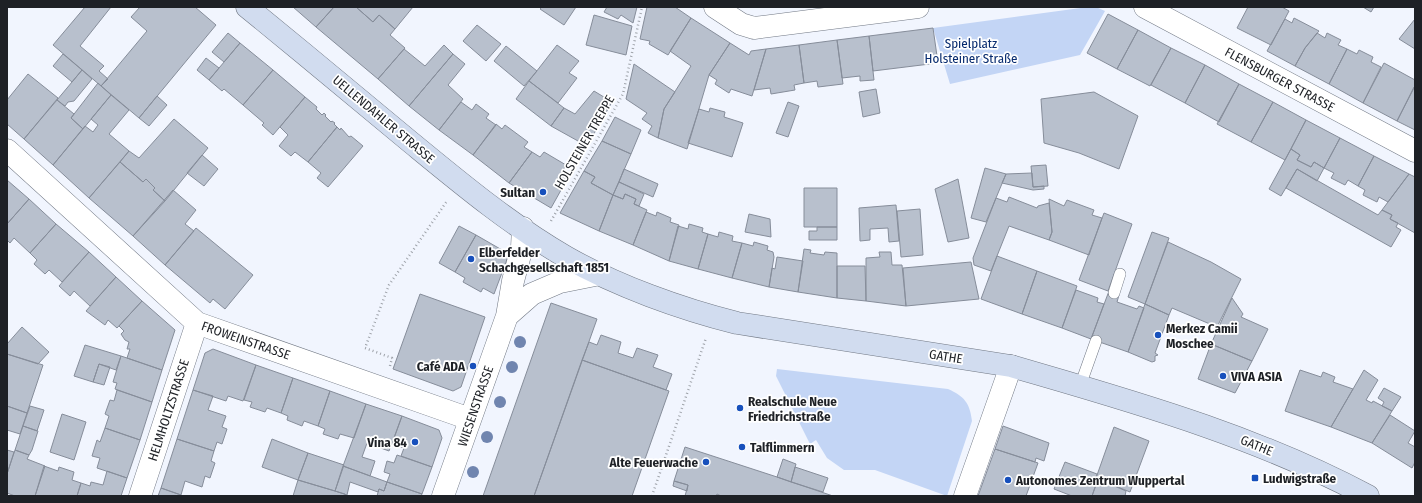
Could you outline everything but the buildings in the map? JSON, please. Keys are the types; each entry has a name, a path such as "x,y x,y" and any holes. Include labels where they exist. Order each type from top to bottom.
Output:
{"main road":[{"name":"UELLENDAHLER STRASSE","path":"247,7 460,183 523,228"},
{"name":"GATHE","path":"523,228 566,256 600,274 647,294 713,317 745,324 1011,366 1080,386 1222,431 1266,448 1343,490 1368,496"}],"street":[{"path":"715,7 741,24 754,28 918,7"},
{"name":"FLENSBURGER STRASSE","path":"1145,7 1415,151"},
{"name":"FROWEINSTRASSE","path":"7,150 197,323 470,419"},
{"name":"WIESENSTRASSE","path":"444,496 507,316 513,282 522,247 523,228"},
{"name":"WIESENSTRASSE","path":"507,316 532,294 560,282 600,274"},
{"name":"HELMHOLTZSTRASSE","path":"140,496 197,323"},
{"path":"965,496 1011,366"}],"lane":[{"path":"1114,293 1120,274"},
{"path":"1080,386 1096,341"}],"path":[{"name":"HOLSTEINER TREPPE","path":"556,210 623,94 642,7"},
{"path":"392,358 365,348 389,285 460,183"},
{"path":"652,496 713,317"}],"green space":[{"name":"Spielplatz Holsteiner Straße","path":"1096,7 1105,11 1080,55 950,84 933,28"},
{"path":"777,369 948,389 958,394 968,405 972,421 947,496 875,470 844,470 827,458 816,440 810,444 776,376"}],"place":[{"name":"Sultan","path":"543,192"},
{"name":"Elberfelder Schachgesellschaft 1851","path":"471,259"},
{"name":"Merkez Camii Moschee","path":"1158,335"},
{"name":"Café ADA","path":"473,366"},
{"name":"VIVA ASIA","path":"1223,376"},
{"name":"Realschule Neue Friedrichstraße","path":"740,408"},
{"name":"Vina 84","path":"415,442"},
{"name":"Talflimmern","path":"742,447"},
{"name":"Alte Feuerwache","path":"706,462"},
{"name":"Ludwigstraße","path":"1255,478"},
{"name":"Autonomes Zentrum Wuppertal","path":"1008,480"}]}
